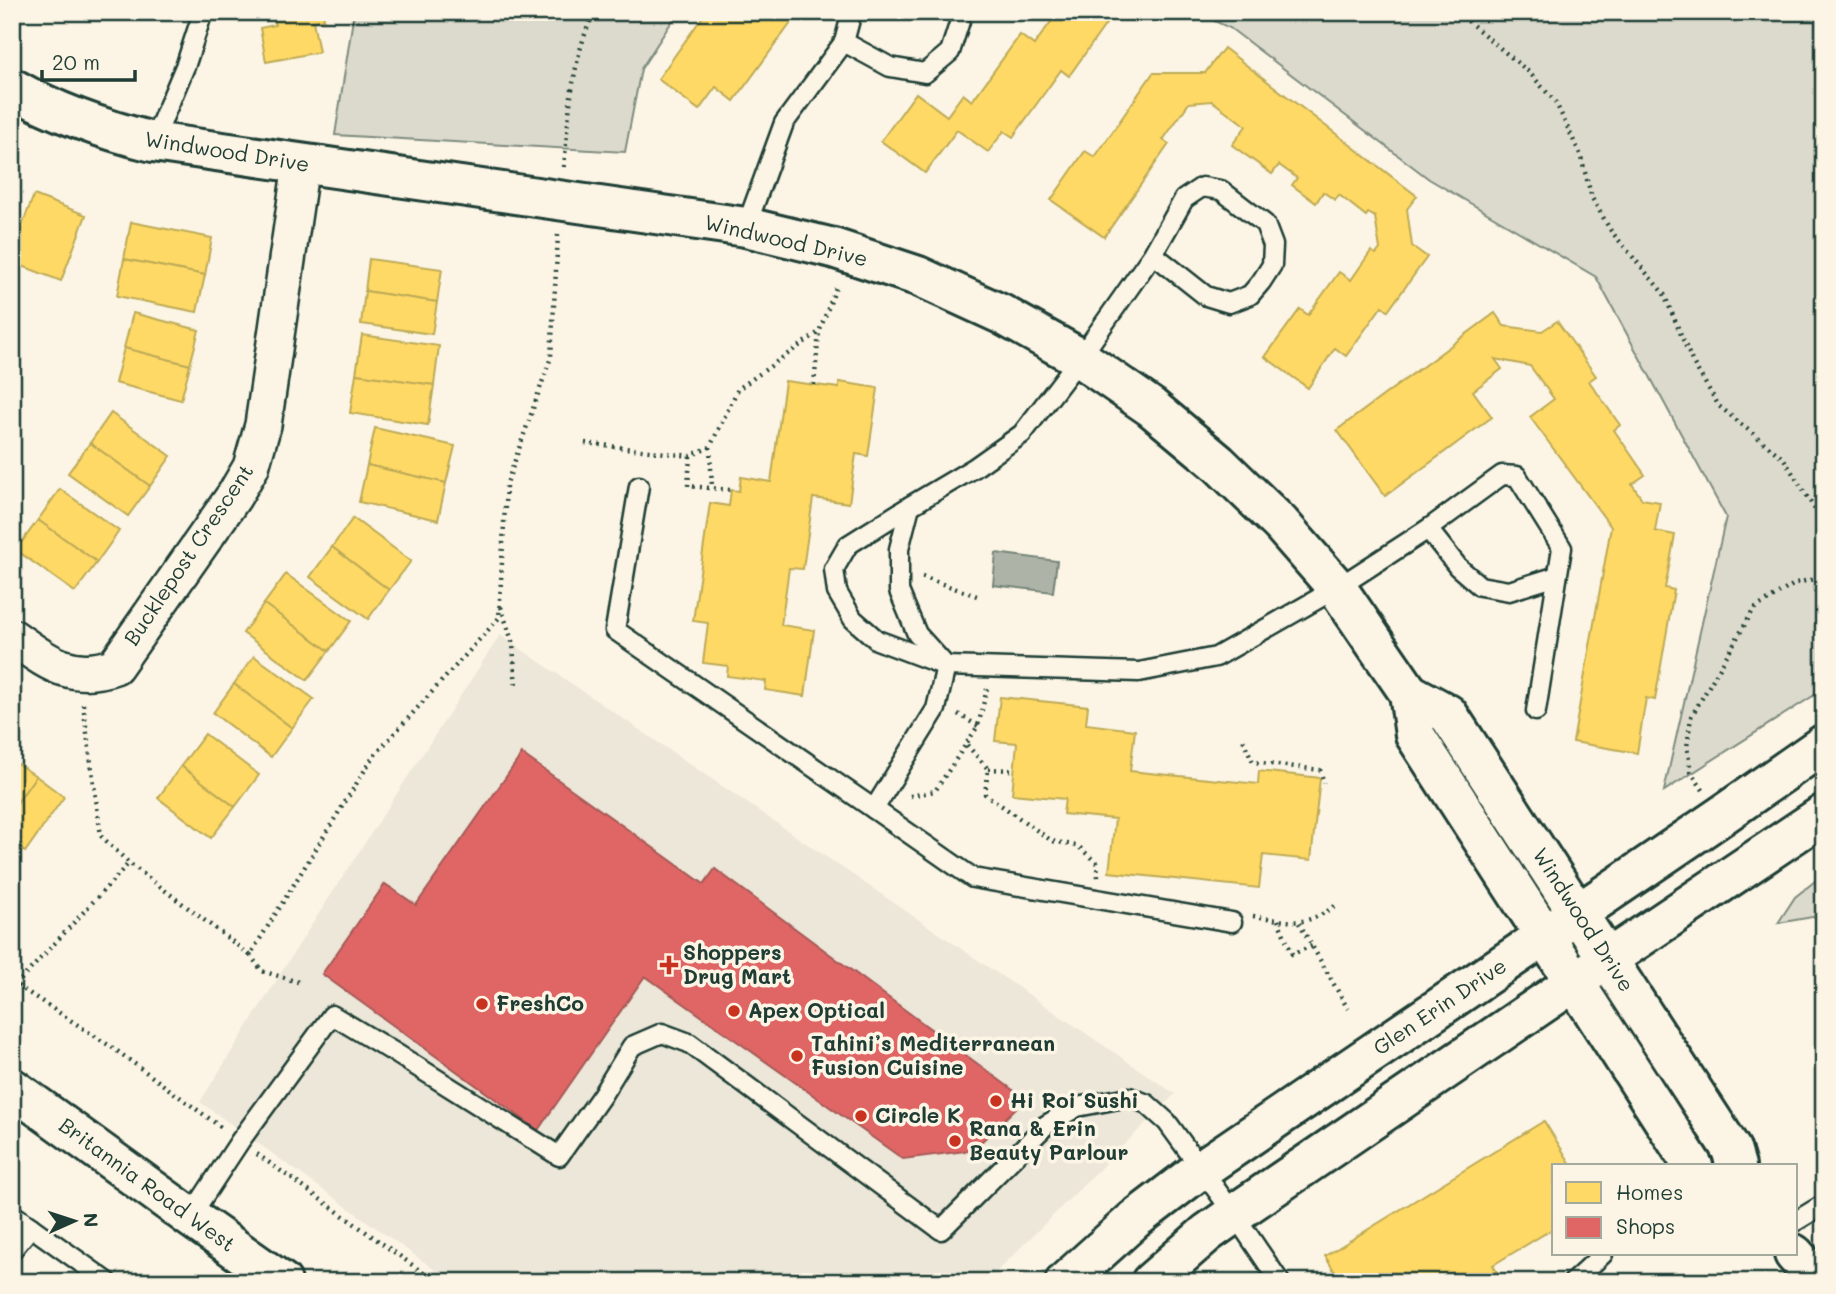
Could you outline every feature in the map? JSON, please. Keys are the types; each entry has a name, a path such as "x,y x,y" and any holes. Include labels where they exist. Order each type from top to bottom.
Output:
{"street":[{"name":"Windwood Drive","path":"12,88 72,116 123,135 153,142 746,227 833,248 918,276 1001,314 1080,358 1151,407 1218,463 1280,523 1337,588 1409,693 1415,736 1692,1164"},
{"name":"Bucklepost Crescent","path":"12,637 50,664 79,672 102,671 115,666 234,496 251,467 263,425 301,164"},
{"name":"Windwood Drive","path":"1409,693 1448,714 1731,1149 1735,1164"},
{"name":"Glen Erin Drive","path":"1065,1282 1134,1220 1201,1170 1824,744"},
{"path":"1151,1282 1207,1233 1234,1214 1824,814"},
{"name":"Britannia Road West","path":"12,1088 282,1282"},
{"path":"1796,1256 1819,1282"}],"lane":[{"path":"153,142 186,64 203,12"},
{"path":"746,227 784,123 844,42 852,12"},
{"path":"844,42 890,67 925,73 950,52 960,21 958,12"},
{"path":"1153,254 1206,296 1229,303 1250,295 1261,282 1272,265 1273,245 1265,224 1222,190 1202,187 1184,200 1153,254 1080,358 1022,434 974,468 848,545 834,569 837,592 853,620 877,640 946,666 1139,672 1216,657 1337,588 1427,529 1502,475 1517,476 1562,548 1536,711"},
{"path":"639,486 615,630 876,806 973,878 1232,922"},
{"path":"909,506 900,550 899,591 917,634 946,666"},
{"path":"1427,529 1458,567 1480,586 1509,591 1557,576"},
{"path":"876,806 936,709 946,666"},
{"path":"190,1217 240,1142 332,1015 559,1156 632,1046 662,1033 689,1042 941,1230 1046,1125 1077,1107 1129,1097 1147,1104 1167,1122 1280,1282"},
{"path":"1798,1219 1824,1204"},
{"path":"12,1214 108,1282"},
{"path":"12,1250 31,1227"},
{"path":"1573,1282 1601,1256"}],"path":[{"path":"250,955 373,757 499,618 506,486 551,357 560,200 574,69 583,33 594,12"},
{"path":"1457,12 1531,74 1556,103 1580,154 1592,198 1611,231 1664,294 1692,361 1719,406 1784,459 1822,521 1824,562"},
{"path":"814,385 819,332 850,254"},
{"path":"712,487 710,447 738,389 819,332"},
{"path":"585,443 690,456 710,447"},
{"path":"690,456 688,485 731,490"},
{"path":"899,570 981,597"},
{"path":"1721,816 1691,772 1687,747 1691,717 1754,609 1796,583 1824,577"},
{"path":"499,603 513,643 516,688"},
{"path":"876,806 935,790 978,726 991,667"},
{"path":"79,672 101,836 129,863 250,955 262,971 298,982"},
{"path":"1243,740 1254,762 1320,770 1324,783"},
{"path":"967,745 988,769 1011,771"},
{"path":"988,769 985,794 1052,841 1078,846 1097,863 1101,899"},
{"path":"16,985 129,863"},
{"path":"1232,922 1245,915 1303,923 1319,918 1335,906"},
{"path":"1278,920 1292,954 1312,946"},
{"path":"1298,922 1348,1009"}],"shaded area":[{"path":"354,12 678,12 641,69 625,152 335,135"},
{"path":"1195,12 1824,12 1824,689 1664,791 1726,517 1596,277 1429,179 1230,28"},
{"path":"996,553 1057,561 1053,592 993,585"},
{"path":"500,635 1175,1094 986,1282 452,1282 200,1102"},
{"path":"1824,874 1824,915 1778,923 1795,897"}],"building: Homes":[{"path":"272,12 323,12 324,19 313,21 319,52 266,62 260,28 275,25"},
{"path":"706,12 799,12 734,101 716,87 699,110 658,79"},
{"path":"1058,12 1096,12 1108,21 1069,76 1061,70 1013,137 1004,131 988,152 957,130 925,173 881,141 916,93 947,116 963,94 972,101 1020,35 1034,45"},
{"path":"1224,48 1417,196 1407,209 1412,246 1427,257 1388,311 1382,306 1346,356 1335,348 1308,388 1265,357 1300,309 1308,315 1339,272 1351,280 1371,251 1376,254 1380,249 1375,217 1368,213 1366,216 1339,195 1335,200 1323,192 1316,203 1292,185 1297,178 1279,165 1272,174 1232,145 1246,126 1212,101 1189,103 1163,140 1169,144 1104,237 1051,200 1085,151 1095,157 1153,73 1205,73"},
{"path":"34,195 86,215 61,281 12,262 12,250"},
{"path":"131,222 212,238 205,275 124,259"},
{"path":"124,259 205,275 197,312 117,296"},
{"path":"369,259 442,269 437,302 365,291"},
{"path":"365,291 437,302 432,334 361,324"},
{"path":"133,313 199,330 190,365 124,348"},
{"path":"1495,313 1504,326 1542,331 1557,321 1596,376 1589,381 1620,425 1614,430 1645,475 1632,484 1642,499 1660,502 1655,531 1675,535 1665,588 1674,590 1655,700 1646,698 1637,753 1573,742 1611,527 1530,417 1554,399 1530,366 1495,359 1502,369 1473,391 1492,417 1385,496 1337,430"},
{"path":"362,335 439,346 434,385 356,374"},
{"path":"124,348 190,365 181,400 115,383"},
{"path":"356,374 434,385 428,425 350,413"},
{"path":"785,381 839,388 839,382 878,388 868,456 856,454 849,503 813,498 803,569 789,568 781,625 814,630 805,696 765,690 766,681 727,676 728,666 703,663 708,623 693,621 710,503 729,506 731,490 739,491 741,477 771,482"},
{"path":"111,413 171,456 150,486 90,443"},
{"path":"375,428 455,446 446,483 367,465"},
{"path":"90,443 150,486 128,516 68,473"},
{"path":"367,465 446,483 438,520 359,502"},
{"path":"60,489 119,531 97,562 38,520"},
{"path":"353,518 411,561 389,590 332,547"},
{"path":"38,520 97,562 75,592 16,550"},
{"path":"332,547 389,590 368,619 310,577"},
{"path":"286,574 351,621 329,651 264,604"},
{"path":"264,604 329,651 307,680 243,633"},
{"path":"254,656 314,699 292,728 234,684"},
{"path":"234,684 292,728 271,757 213,713"},
{"path":"1000,697 1088,706 1086,724 1135,730 1130,771 1258,784 1259,771 1320,778 1311,860 1263,855 1259,888 1109,872 1115,819 1063,814 1065,799 1012,794 1017,743 995,741"},
{"path":"205,734 259,775 235,807 181,766"},
{"path":"12,760 36,776 12,810"},
{"path":"181,766 235,807 211,838 158,798"},
{"path":"36,776 64,797 25,852 12,842 12,810"},
{"path":"1544,1121 1571,1164 1552,1164 1552,1229 1493,1265 1501,1280 1498,1282 1341,1282 1325,1256"}],"building: Shops":[{"path":"522,754 704,884 715,869 1025,1099 973,1150 903,1159 645,976 538,1130 322,974 385,884 416,905"}],"place":[{"name":"Shoppers Drug Mart","path":"669,965"},
{"name":"FreshCo","path":"482,1004"},
{"name":"Apex Optical","path":"734,1011"},
{"name":"Tahini’s Mediterranean Fusion Cuisine","path":"797,1056"},
{"name":"Hi Roi Sushi","path":"996,1101"},
{"name":"Circle K","path":"861,1116"},
{"name":"Rana & Erin Beauty Parlour","path":"955,1141"}]}
